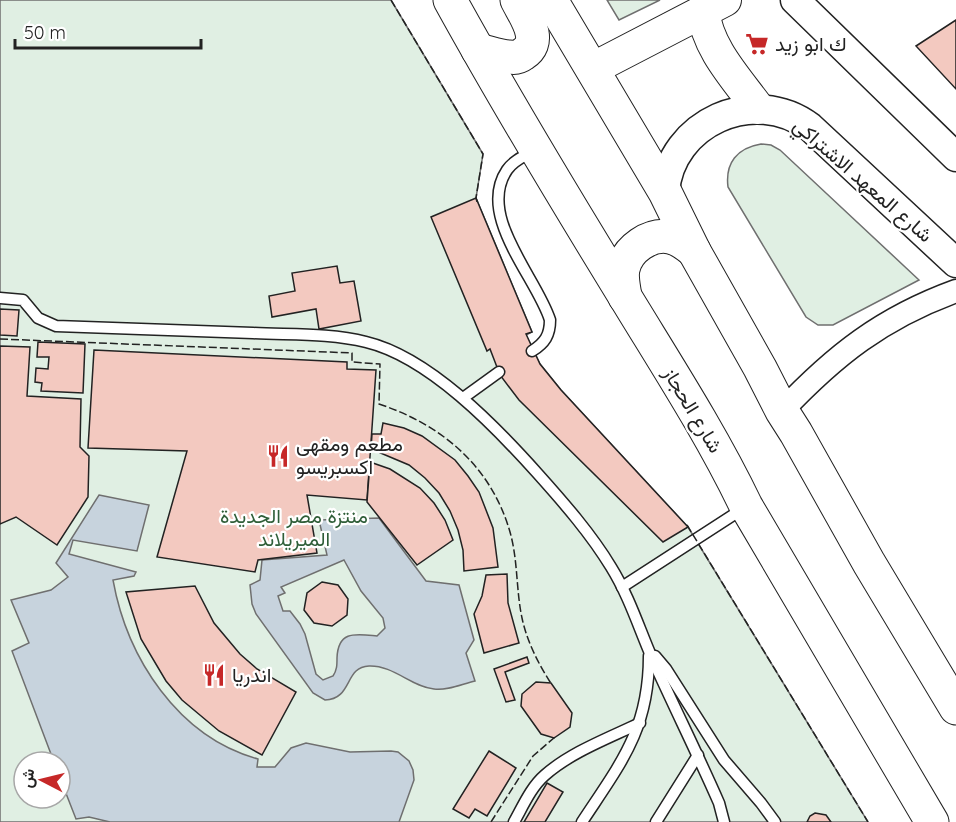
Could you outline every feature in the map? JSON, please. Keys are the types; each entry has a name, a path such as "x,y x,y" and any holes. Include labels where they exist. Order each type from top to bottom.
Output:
{"main road":[{"name":"شارع الحجاز","path":"450,0 536,150 724,463 746,506 932,822"},
{"path":"478,50 510,57 519,57 527,52 532,45 533,36 517,0"},
{"path":"551,0 664,192 782,411 956,708"},
{"path":"592,69 714,5"},
{"path":"714,5 705,25 717,51 758,108"},
{"path":"625,297 623,269 629,255 639,244 653,238 668,237 682,242 694,251"}],"street":[{"path":"795,0 956,157"},
{"name":"شارع المعهد الاشتراكي","path":"664,192 673,159 690,139 721,117 737,111 758,108 788,114 810,127 956,263"},
{"path":"782,411 825,367 866,335 902,314 956,291"}],"lane":[{"path":"532,351 545,341 550,328 550,320 548,312 506,234 499,201 507,170 515,162 536,150"},
{"path":"0,298 23,300 38,318 57,326 316,336 368,342 413,363 463,398 502,435 598,546 622,587 698,755 719,804 724,822"},
{"path":"463,398 499,372"},
{"path":"622,587 746,506"},
{"path":"582,822 629,750 640,723 646,698 649,650"},
{"path":"649,650 666,669 724,760 775,822"},
{"path":"514,822 532,791 545,775 569,758 640,723"},
{"path":"656,822 698,755"}],"green space":[{"name":"منتزة مصر الجديدة الميريلاند","path":"0,0 391,0 483,154 476,198 532,332 526,335 540,364 561,390 688,527 868,822 0,822"},
{"path":"607,0 660,0 619,20"},
{"path":"761,144 771,145 780,150 919,280 833,325 818,325 806,317 728,187 729,171 734,158 745,149"}],"shaded area":[{"path":"99,495 149,505 137,551 73,540 69,554 136,572 134,576 113,580 130,638 144,665 161,690 181,713 204,733 229,748 258,759 257,767 275,767 291,748 306,743 350,752 398,752 409,761 414,780 399,822 110,822 89,817 76,819 72,809 72,750 49,750 12,651 29,643 11,600 51,590 68,577 56,563"},
{"path":"379,518 426,581 459,585 474,640 466,653 475,681 449,688 434,689 386,669 369,666 356,672 345,689 334,698 325,700 313,693 256,614 252,604 250,585 260,580 262,560 327,555 319,520","holes":["344,560 361,591 383,618 385,628 377,636 355,635 345,638 338,649 333,676 323,680 316,674 300,624 290,611 283,611 278,596 285,593 281,587"]}],"building":[{"path":"956,20 956,89 916,46"},
{"path":"476,198 532,332 526,334 540,364 561,390 688,527 663,542 519,400 500,375 490,349 487,351 431,217"},
{"path":"337,266 340,283 354,281 361,321 319,329 316,309 272,317 269,296 295,291 292,273"},
{"path":"0,309 19,310 17,336 0,335"},
{"path":"38,342 85,344 83,393 41,391 42,383 35,382 36,368 48,369 49,357 37,357"},
{"path":"0,346 30,347 27,396 81,399 80,447 89,456 88,497 57,545 16,517 0,524"},
{"name":"مطعم ومقهى اكسبريسو","path":"94,350 347,362 347,369 376,370 367,500 307,495 317,553 258,560 255,572 157,557 187,451 88,448"},
{"path":"383,423 404,428 422,436 455,460 468,476 479,492 493,528 498,567 464,571 463,550 458,530 439,493 409,465 371,449 372,434 381,434"},
{"path":"370,462 390,469 420,488 445,520 453,540 417,565 367,502"},
{"path":"507,574 508,603 519,643 484,653 474,614 482,596 486,575"},
{"path":"322,582 338,585 348,599 347,615 332,626 314,623 304,610 307,593"},
{"name":"اندريا","path":"195,586 214,623 240,654 257,669 296,692 262,755 219,731 182,700 166,681 141,639 126,592"},
{"path":"527,657 529,663 505,672 515,700 506,702 494,669"},
{"path":"536,682 551,683 572,713 570,727 554,738 541,734 521,706 522,694"},
{"path":"489,751 516,768 487,816 475,809 469,818 453,809"},
{"path":"547,783 563,792 545,822 524,822"},
{"path":"815,813 826,815 831,822 807,822"}],"fence":[{"path":"391,0 483,154 477,202"},
{"path":"0,339 352,353 352,362 380,364 379,404 423,424 443,436 461,451 477,468 502,508 513,543 524,627 534,653 552,685"},
{"path":"687,525 868,822"},
{"path":"491,822 533,756 555,737"}],"place":[{"name":"ك ابو زيد","path":"757,44"},
{"name":"مطعم ومقهى اكسبريسو","path":"278,456"},
{"name":"اندريا","path":"214,675"}]}
